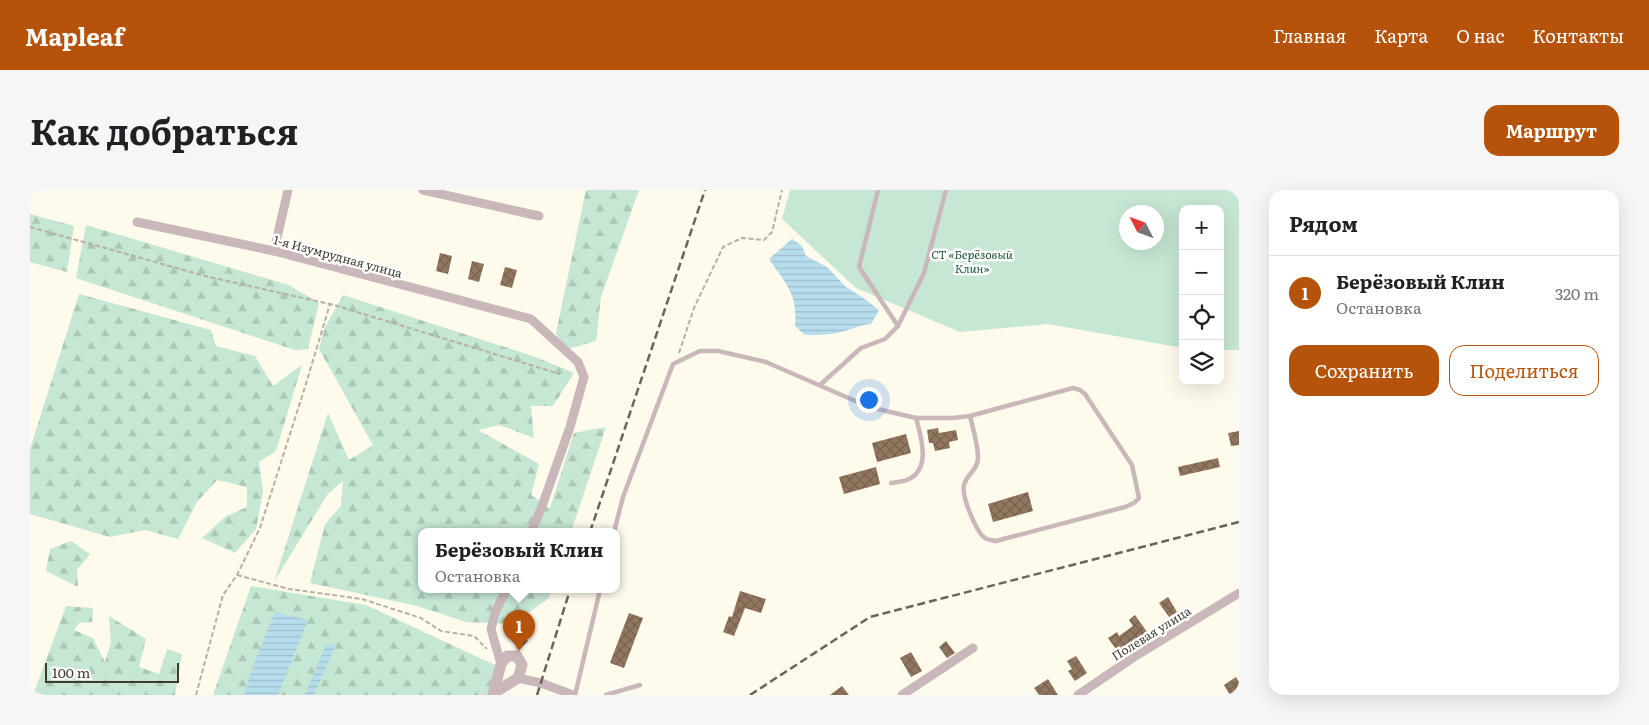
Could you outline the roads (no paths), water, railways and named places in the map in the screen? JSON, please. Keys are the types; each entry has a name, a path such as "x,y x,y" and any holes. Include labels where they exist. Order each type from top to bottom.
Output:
{"street":[{"path":"274,251 288,190"},
{"path":"423,190 539,216"},
{"name":"1-я Изумрудная улица","path":"136,222 274,251 531,319 578,362 584,377 570,427 533,528"},
{"path":"501,664 492,629 495,612 504,593"},
{"name":"Полевая улица","path":"1078,695 1134,657 1239,593"},
{"path":"902,695 973,648"},
{"path":"506,656 516,656 522,664 518,678 494,694 501,664 506,656"},
{"path":"518,678 541,683 574,695"}],"lane":[{"path":"878,190 859,267 898,326"},
{"path":"820,385 861,348 885,339 898,326 924,273 946,190"},
{"path":"615,528 623,497 673,364 700,351 718,351 766,362 869,407 916,418 970,416 1073,388 1080,390 1085,394 1132,465 1139,498 1134,503 1125,507 996,541 985,539 979,531 968,507 964,492 964,485 975,470 978,459 970,416"},
{"path":"891,483 908,480 917,472 923,457 923,442 916,418"},
{"path":"574,695 599,593"},
{"path":"606,695 640,685"}],"water":[{"path":"792,239 802,246 806,256 827,267 846,287 879,310 871,324 836,333 817,335 805,335 795,326 793,297 769,259"},
{"path":"275,612 308,620 278,695 244,695 253,666"},
{"path":"336,644 314,695 305,695 326,645"}],"railway":[{"path":"591,528 705,190"},
{"path":"750,695 870,617 1239,522"},
{"path":"537,695 569,593"}],"place":[{"name":"Берёзовый Клин","path":"519,651"}],"park label":[{"name":"СТ «Берёзовый Клин»","path":"972,261"}]}
